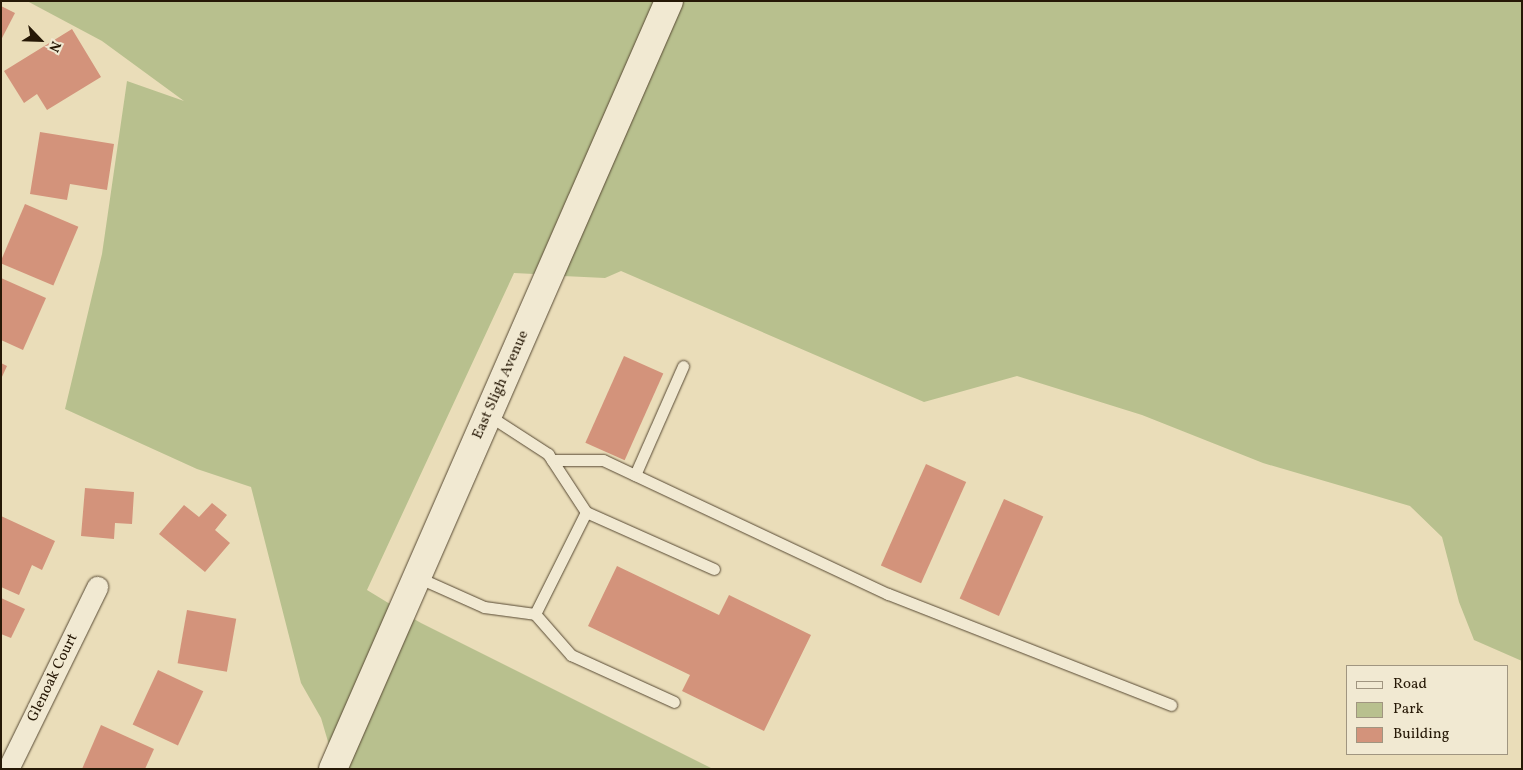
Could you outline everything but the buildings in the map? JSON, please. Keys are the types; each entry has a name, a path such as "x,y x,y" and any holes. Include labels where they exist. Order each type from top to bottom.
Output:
{"street":[{"name":"East Sligh Avenue","path":"333,769 669,1"},
{"name":"Glenoak Court","path":"8,769 97,587"}],"lane":[{"path":"635,475 683,366"},
{"path":"488,415 552,460 586,512 714,569"},
{"path":"552,460 602,460 888,594 1170,705"},
{"path":"535,614 586,512"},
{"path":"417,577 484,607 535,614 571,655 674,702"}],"green space":[{"path":"27,1 654,1 534,274 514,273 367,590 390,604 329,745 321,718 301,683 251,487 197,469 65,409 102,254 127,81 184,101 102,41"},
{"path":"683,1 1522,1 1522,661 1474,640 1459,602 1442,537 1410,506 1263,463 1142,415 1017,376 924,402 621,271 605,278 563,276"},
{"path":"414,619 421,623 713,769 348,769"}]}
